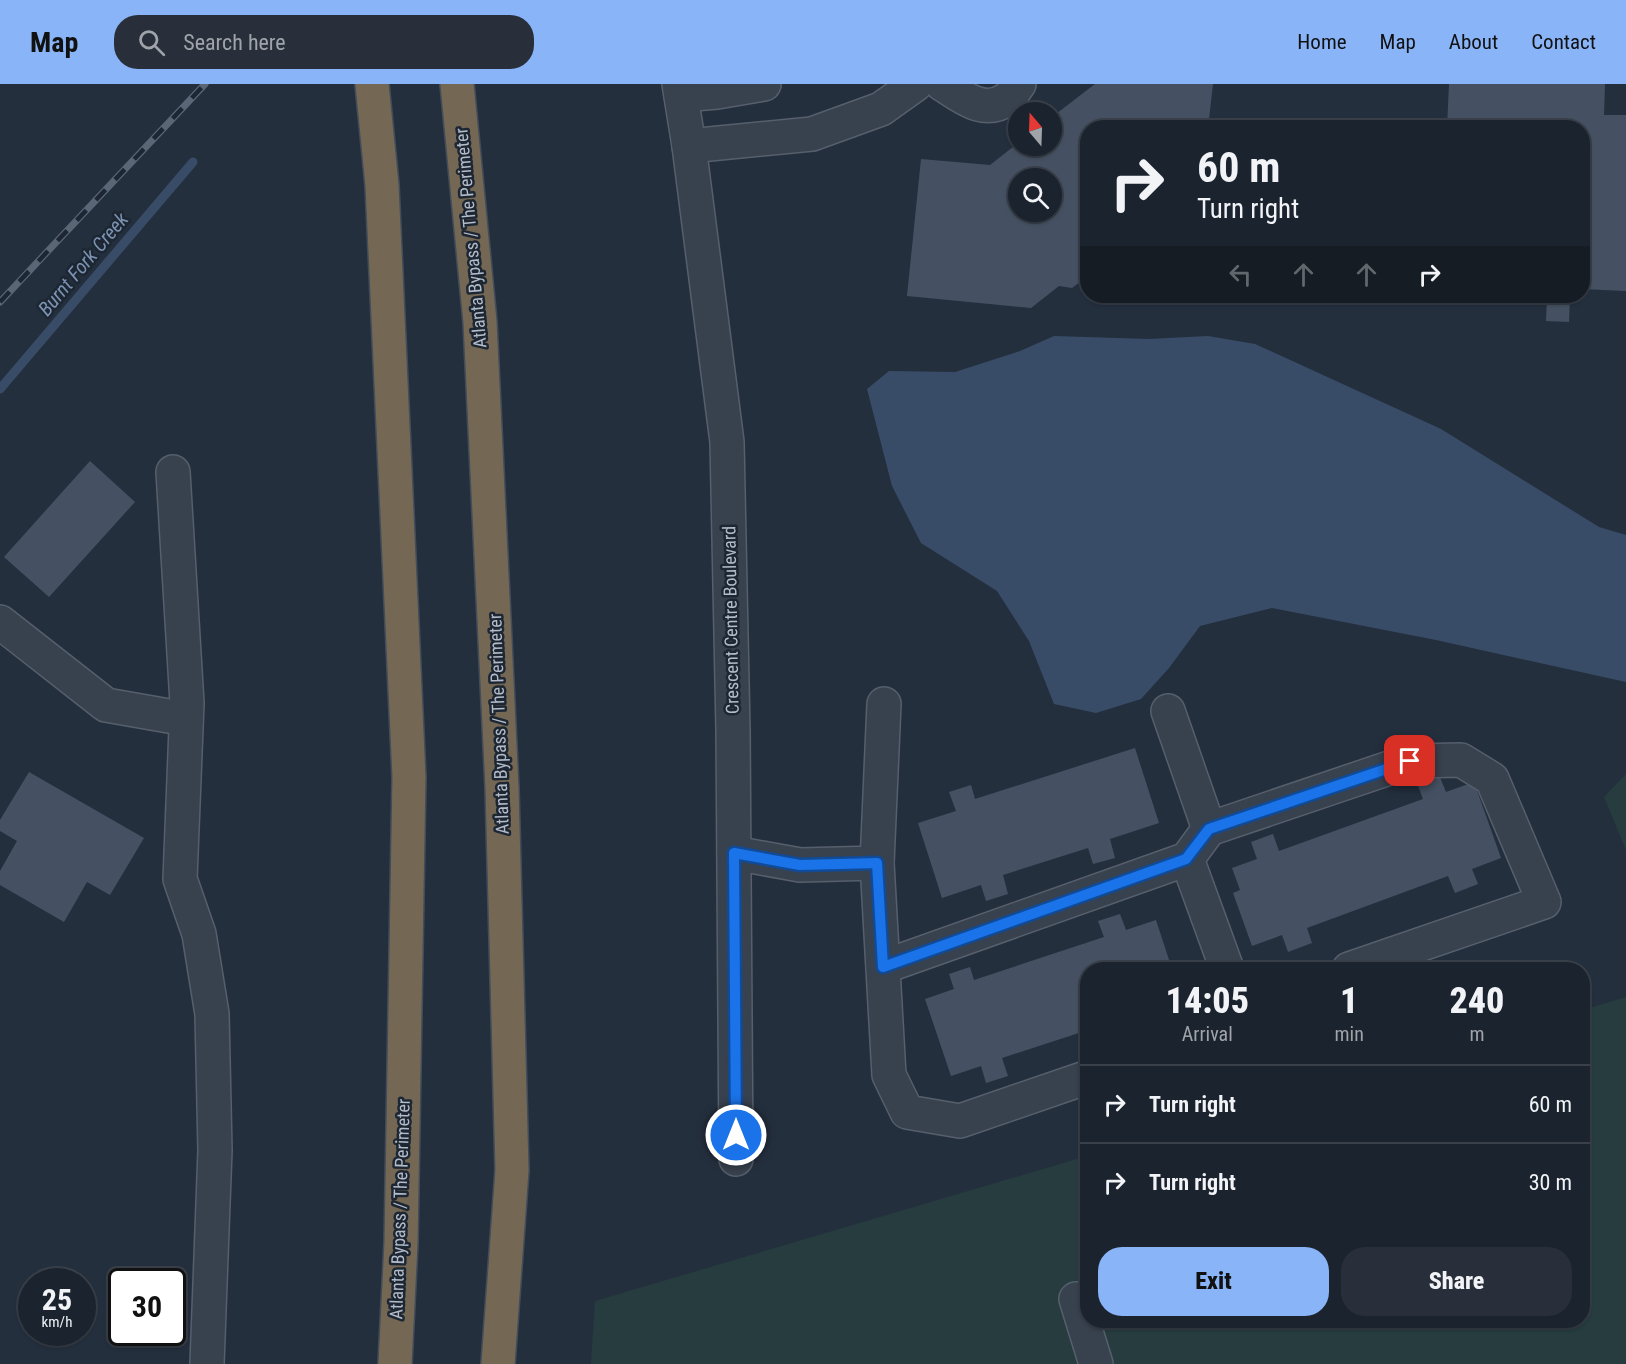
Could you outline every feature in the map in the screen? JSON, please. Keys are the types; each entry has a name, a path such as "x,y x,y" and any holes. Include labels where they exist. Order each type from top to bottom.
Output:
{"highway":[{"name":"Atlanta Bypass / The Perimeter","path":"372,84 382,186 409,777 401,1243 395,1364"},
{"name":"Atlanta Bypass / The Perimeter","path":"459,97 480,322 502,788 512,1170 498,1364"}],"street":[{"path":"680,90 717,92 764,84"},
{"path":"689,146 812,134 880,109 916,84"},
{"path":"942,84 971,103 992,106 1008,99 1019,84"},
{"name":"Crescent Centre Boulevard","path":"680,90 727,442 733,730 736,1159"},
{"path":"174,472 187,703 180,879 199,934 212,1014 215,1150 207,1364"},
{"path":"0,622 106,705 186,719"},
{"path":"884,704 877,863 889,1075 907,1112 960,1121 1080,1080"},
{"path":"1168,711 1209,829"},
{"path":"883,967 1186,859 1209,829 1410,761 1461,760 1492,779 1544,902 1369,962"},
{"path":"734,853 800,865 877,863"},
{"path":"1186,859 1224,962"},
{"path":"1076,1299 1080,1313"},
{"path":"1084,1328 1095,1364"}],"green space":[{"path":"1626,774 1626,850 1604,797"},
{"path":"1626,997 1626,1364 591,1364 595,1301 1080,1158 1080,1328 1590,1328 1590,1008"}],"water":[{"path":"1054,336 1149,339 1208,336 1255,344 1441,429 1599,527 1626,535 1626,682 1436,640 1272,608 1200,626 1169,668 1141,699 1096,713 1054,704 1029,641 997,591 921,543 892,486 867,389 889,371 955,372 1020,351"}],"building":[{"path":"1095,84 1213,84 1209,120 1080,120 1080,282 1072,288 1059,286 1031,308 907,296 921,159 990,165 1008,151 1008,156 1062,156 1062,109"},
{"path":"1449,84 1605,84 1604,115 1626,115 1626,291 1590,289 1590,120 1447,120"},
{"path":"1547,303 1570,303 1569,322 1546,321"},
{"path":"90,461 135,502 49,597 4,557"},
{"path":"1135,748 1159,823 1110,839 1115,858 1093,864 1088,848 1003,875 1008,894 986,901 981,885 942,898 918,823 956,811 949,792 971,785 975,799"},
{"path":"29,772 144,838 110,895 87,882 64,922 0,885 0,871 17,841 0,831 0,820"},
{"path":"1439,775 1446,792 1474,782 1501,858 1472,869 1478,884 1455,893 1448,876 1307,928 1312,943 1288,952 1282,935 1252,946 1233,893 1240,890 1232,868 1257,859 1251,842 1273,834 1279,851 1423,799 1417,783"},
{"path":"1120,914 1126,930 1156,920 1170,962 1080,962 1080,1033 1002,1058 1008,1076 986,1083 981,1066 951,1076 925,999 954,989 949,974 970,967 974,980 1104,937 1098,921"}],"waterway":[{"name":"Burnt Fork Creek","path":"0,389 193,162"}],"railway":[{"path":"0,302 205,84"}],"route":[{"path":"736,1135 734,853 800,865 877,863 883,967 1186,859 1209,829 1410,761"}]}
